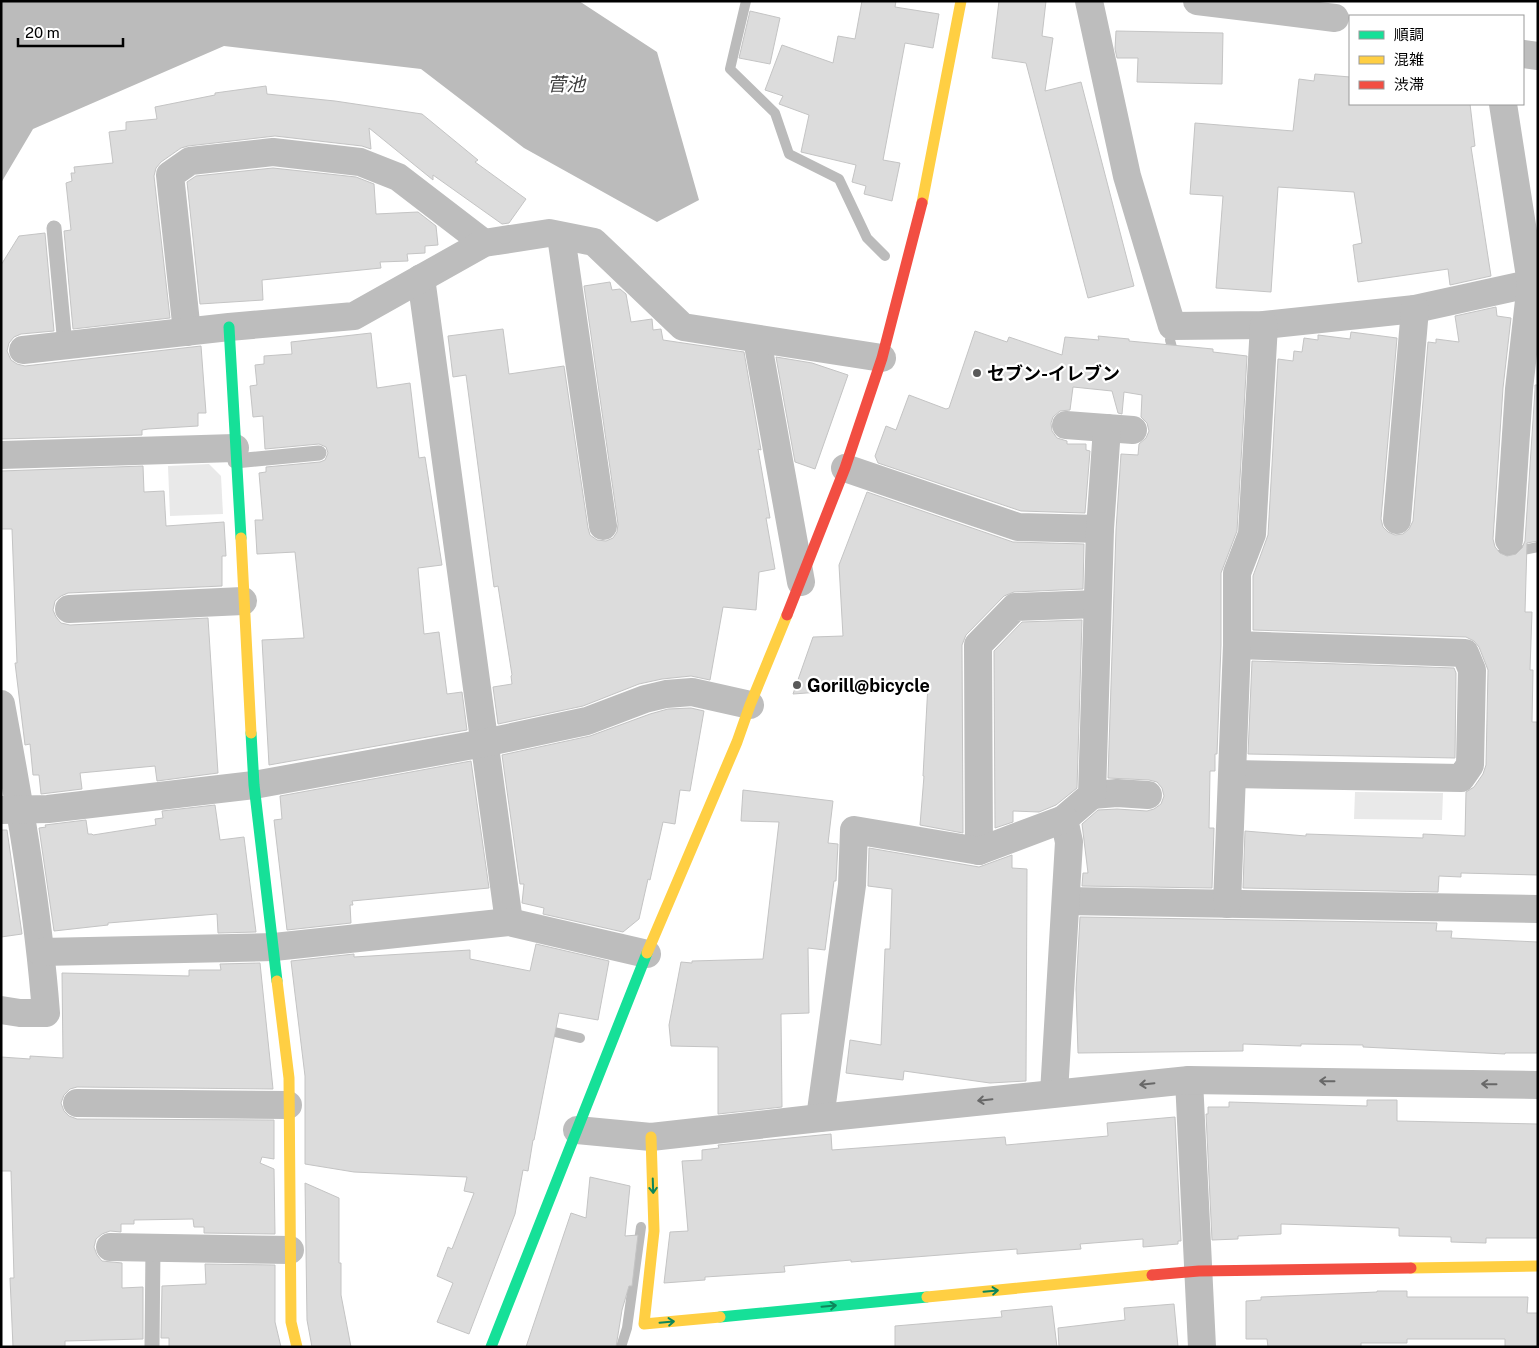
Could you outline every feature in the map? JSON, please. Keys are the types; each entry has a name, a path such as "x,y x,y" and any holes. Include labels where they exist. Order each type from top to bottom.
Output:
{"street":[{"path":"491,1347 647,954 737,742 845,468 882,358 926,185 961,1"},
{"path":"1089,1 1127,176 1172,326 1264,325 1415,309 1534,282"},
{"path":"1197,1 1336,18"},
{"path":"1524,54 1538,56"},
{"path":"1503,105 1534,282 1529,390 1509,540"},
{"path":"188,332 170,175 190,161 273,152 360,162 398,177 484,243"},
{"path":"24,350 354,316 484,243 549,233 594,242 682,327 882,358"},
{"path":"561,236 603,526"},
{"path":"421,278 509,922"},
{"path":"1397,520 1415,309"},
{"path":"1227,904 1237,645 1237,573 1252,534 1264,325"},
{"path":"229,328 254,785 289,1078 290,1322 297,1347"},
{"path":"757,339 801,582"},
{"path":"1066,425 1120,429 1100,529 1092,795"},
{"path":"1,455 235,454"},
{"path":"845,468 1018,527 1100,529"},
{"path":"69,609 243,601"},
{"path":"979,851 978,645 1015,607 1097,604"},
{"path":"1233,774 1461,778 1470,765 1472,670 1465,653 1237,645"},
{"path":"11,809 48,809 254,785 484,743 587,721 645,699 666,694 692,692 750,705"},
{"path":"1,704 11,809 41,952 46,1013 20,1013 1,1010"},
{"path":"820,1118 852,886 854,830 979,851 1064,819 1092,795 1117,793 1148,795"},
{"path":"1054,1093 1069,842 1064,819"},
{"path":"1066,901 1538,909"},
{"path":"41,952 274,947 509,922 647,954"},
{"path":"577,1130 651,1137 1189,1080 1538,1085"},
{"path":"1189,1080 1202,1347"},
{"path":"77,1103 288,1105"},
{"path":"651,1137 654,1231 644,1324 1199,1271 1538,1266"},
{"path":"110,1247 290,1250"}],"lane":[{"path":"54,228 65,345"},
{"path":"235,454 319,453"},
{"path":"152,1347 153,1248"}],"shaded area":[{"path":"209,464 221,476 223,514 170,516 168,466"},
{"path":"1355,792 1443,793 1442,820 1354,819"}],"water":[{"name":"菅池","path":"1,1 579,1 657,52 699,200 657,222 524,148 421,69 224,46 33,129 1,183"}],"building":[{"path":"862,1 896,1 895,7 939,14 933,48 905,43 883,160 900,163 892,201 864,194 866,186 852,182 856,165 801,152 809,115 779,104 783,96 765,90 782,45 833,63 838,36 855,39"},
{"path":"999,1 1046,1 1042,36 1053,38 1045,91 1081,82 1134,286 1088,298 1026,63 992,58"},
{"path":"750,11 780,18 770,64 739,58"},
{"path":"1116,31 1223,33 1222,84 1137,82 1138,58 1117,58 1115,49"},
{"path":"1315,74 1349,77 1349,105 1470,105 1475,146 1471,147 1491,276 1450,285 1448,269 1358,282 1353,245 1362,243 1354,192 1278,187 1271,292 1216,288 1223,196 1190,194 1195,123 1293,131 1299,79 1314,81"},
{"path":"266,86 267,94 335,101 422,114 478,160 475,162 526,199 509,223 502,224 433,175 433,180 369,128 371,149 362,146 275,136 181,148 161,162 156,168 154,176 170,318 73,329 64,231 71,230 66,183 72,181 71,173 75,173 74,167 113,163 109,132 126,130 126,122 157,119 155,107 215,95 215,93"},
{"path":"273,168 356,177 374,184 376,214 418,212 436,226 438,245 425,246 425,253 407,254 408,261 380,262 381,268 262,280 263,300 200,304 187,182 196,176"},
{"path":"45,233 54,331 21,334 14,337 9,343 7,351 11,360 25,366 201,346 206,413 198,413 198,426 148,429 142,430 142,435 1,439 1,265 19,236"},
{"path":"610,282 612,290 620,289 626,294 631,322 652,319 653,330 661,329 663,340 744,352 761,450 758,449 770,518 766,518 775,569 759,572 756,610 723,607 710,680 691,676 662,679 639,684 583,706 498,724 493,687 512,684 512,675 498,586 494,587 466,375 453,377 448,336 503,329 509,374 564,366 588,528 590,535 597,540 606,541 613,538 617,532 618,524 584,286"},
{"path":"1496,307 1497,316 1511,318 1503,388 1493,539 1495,547 1500,553 1507,556 1516,554 1522,548 1525,541 1535,385 1538,385 1538,541 1527,543 1525,612 1532,612 1530,670 1533,670 1532,722 1537,722 1538,875 1461,873 1461,877 1439,876 1438,892 1243,888 1245,831 1306,836 1306,834 1423,838 1423,834 1465,836 1466,792 1474,787 1483,774 1486,765 1488,670 1479,647 1474,641 1466,637 1253,630 1253,576 1268,535 1278,359 1293,361 1294,351 1302,352 1304,338 1318,340 1318,335 1350,339 1351,332 1397,338 1381,519 1383,527 1388,532 1395,535 1403,534 1409,529 1413,521 1428,342 1436,343 1436,339 1459,342 1455,316"},
{"path":"975,331 1007,342 1009,337 1062,355 1065,337 1099,340 1098,336 1213,349 1213,352 1247,356 1237,531 1221,573 1221,645 1217,754 1215,754 1215,771 1210,771 1209,828 1214,828 1212,888 1082,886 1083,873 1088,873 1082,824 1098,810 1147,811 1154,809 1161,804 1164,796 1162,788 1157,782 1108,778 1116,530 1121,454 1138,455 1139,444 1146,438 1149,431 1147,423 1141,417 1142,395 1124,392 1122,414 1118,413 1112,391 1073,387 1070,410 1060,411 1053,417 1051,423 1052,431 1057,438 1067,441 1067,444 1086,444 1086,450 1090,451 1085,513 1021,511 878,463 875,456 886,426 896,430 909,395 946,409 949,408"},
{"path":"371,333 377,388 410,383 419,458 425,457 442,565 418,568 424,634 439,632 447,694 462,692 467,730 269,765 262,640 304,638 295,552 257,554 255,520 263,520 259,473 266,472 266,467 320,462 325,460 328,453 326,447 319,444 265,449 263,416 253,417 250,386 257,385 255,365 264,364 264,356 292,354 291,342"},
{"path":"776,357 812,363 848,375 815,469 795,462"},
{"path":"143,466 144,492 164,491 166,526 224,522 226,556 222,556 222,586 68,593 55,601 53,610 61,623 70,625 208,618 218,773 157,781 155,766 80,773 82,789 41,794 39,775 33,775 30,744 25,745 15,663 17,663 12,529 1,529 1,471"},
{"path":"867,492 1013,542 1084,544 1083,589 1014,592 1004,596 966,635 962,645 963,833 920,825 928,684 793,694 813,637 843,636 839,565"},
{"path":"1082,620 1077,788 1056,805 1039,812 1013,811 1013,822 995,828 994,651 1022,622"},
{"path":"1252,661 1454,668 1456,673 1455,758 1248,754"},
{"path":"691,708 704,711 690,791 680,790 675,824 663,822 639,919 623,932 543,914 544,908 522,903 524,884 520,884 502,755 590,736 668,709"},
{"path":"471,761 489,888 352,901 353,905 350,905 351,923 287,930 274,820 282,819 280,796"},
{"path":"743,790 833,801 828,843 838,844 836,881 834,881 825,950 808,948 809,1013 781,1014 782,1107 718,1114 718,1047 671,1046 669,1025 681,962 763,959 779,822 741,821"},
{"path":"215,805 220,840 244,837 256,932 218,933 217,914 108,923 108,925 54,931 39,828 46,827 45,825 86,820 88,834 93,835 156,825 155,819 163,818 162,811"},
{"path":"1,830 7,830 22,934 1,937"},
{"path":"869,848 979,867 1012,855 1012,868 1027,869 1026,1081 990,1083 904,1071 903,1080 846,1073 850,1040 881,1045 885,949 890,949 892,889 868,886"},
{"path":"1080,917 1437,923 1436,931 1452,931 1451,938 1538,942 1538,1053 1505,1054 1363,1047 1363,1045 1301,1044 1301,1046 1243,1044 1243,1051 1078,1053 1076,989"},
{"path":"536,944 609,961 598,1020 559,1013 528,1171 523,1170 515,1214 469,1334 437,1322 453,1283 437,1276 448,1247 452,1249 474,1193 464,1191 467,1177 354,1172 305,1164 305,1076 291,961 354,954 354,957 470,950 470,959 530,971"},
{"path":"260,963 273,1089 77,1087 70,1089 64,1095 61,1103 64,1111 69,1116 77,1119 274,1120 274,1159 262,1157 260,1163 274,1169 275,1234 204,1233 204,1227 194,1227 193,1219 134,1220 134,1224 121,1224 121,1232 110,1231 102,1234 96,1239 94,1247 102,1261 122,1263 122,1288 143,1287 143,1339 65,1341 65,1347 13,1347 10,1278 14,1278 11,1171 1,1171 1,1057 30,1059 30,1056 63,1058 62,973 189,976 189,970 221,970 220,964"},
{"path":"1367,1100 1397,1100 1397,1121 1538,1124 1538,1238 1486,1238 1486,1243 1451,1242 1451,1237 1399,1236 1399,1228 1281,1224 1281,1234 1238,1236 1238,1239 1212,1240 1206,1114 1208,1114 1208,1107 1229,1107 1229,1102 1367,1106"},
{"path":"1175,1117 1181,1241 1178,1241 1178,1244 1143,1247 1143,1239 1080,1244 1081,1249 1017,1254 1017,1249 851,1262 851,1260 784,1266 785,1272 705,1277 705,1280 664,1283 670,1232 688,1231 682,1161 702,1160 702,1150 719,1148 718,1145 831,1134 832,1150 1005,1137 1006,1145 1108,1136 1107,1123"},
{"path":"590,1177 630,1186 625,1236 638,1235 632,1286 629,1286 622,1310 616,1347 526,1347 571,1213 586,1218"},
{"path":"305,1183 339,1198 341,1295 351,1347 312,1347 307,1320"},
{"path":"205,1264 275,1265 275,1322 281,1347 169,1347 169,1338 161,1338 162,1286 206,1284"},
{"path":"1407,1291 1407,1297 1528,1297 1527,1313 1538,1313 1538,1347 1505,1347 1505,1339 1407,1339 1407,1343 1361,1343 1361,1347 1268,1347 1267,1339 1246,1339 1246,1301 1261,1300 1261,1297"},
{"path":"1174,1304 1178,1347 1059,1347 1058,1328 1125,1320 1124,1308"},
{"path":"1052,1306 1057,1347 895,1347 895,1326 1002,1317 1001,1311"}],"waterway":[{"path":"746,1 730,69 775,113 789,154 839,179 867,238 885,256"},
{"path":"1170,340 1175,358"},
{"path":"1490,557 1538,547"},
{"path":"542,1029 580,1038"},
{"path":"621,1347 627,1328 641,1227"}],"traffic: fast":[{"path":"229,327 241,538"},
{"path":"251,733 254,785 277,981"},
{"path":"491,1347 647,953"},
{"path":"720,1317 927,1297"}],"traffic: slow":[{"path":"922,203 961,1"},
{"path":"241,538 251,733"},
{"path":"647,953 737,742 787,615"},
{"path":"277,981 289,1078 291,1322 297,1347"},
{"path":"651,1137 654,1231 644,1324 720,1317"},
{"path":"1411,1268 1538,1266"},
{"path":"927,1297 1152,1275"}],"traffic: jam":[{"path":"787,615 845,468 882,358 922,203"},
{"path":"1152,1275 1199,1271 1411,1268"}],"place":[{"name":"セブン-イレブン","path":"977,373"},
{"name":"Gorill@bicycle","path":"797,685"}]}
